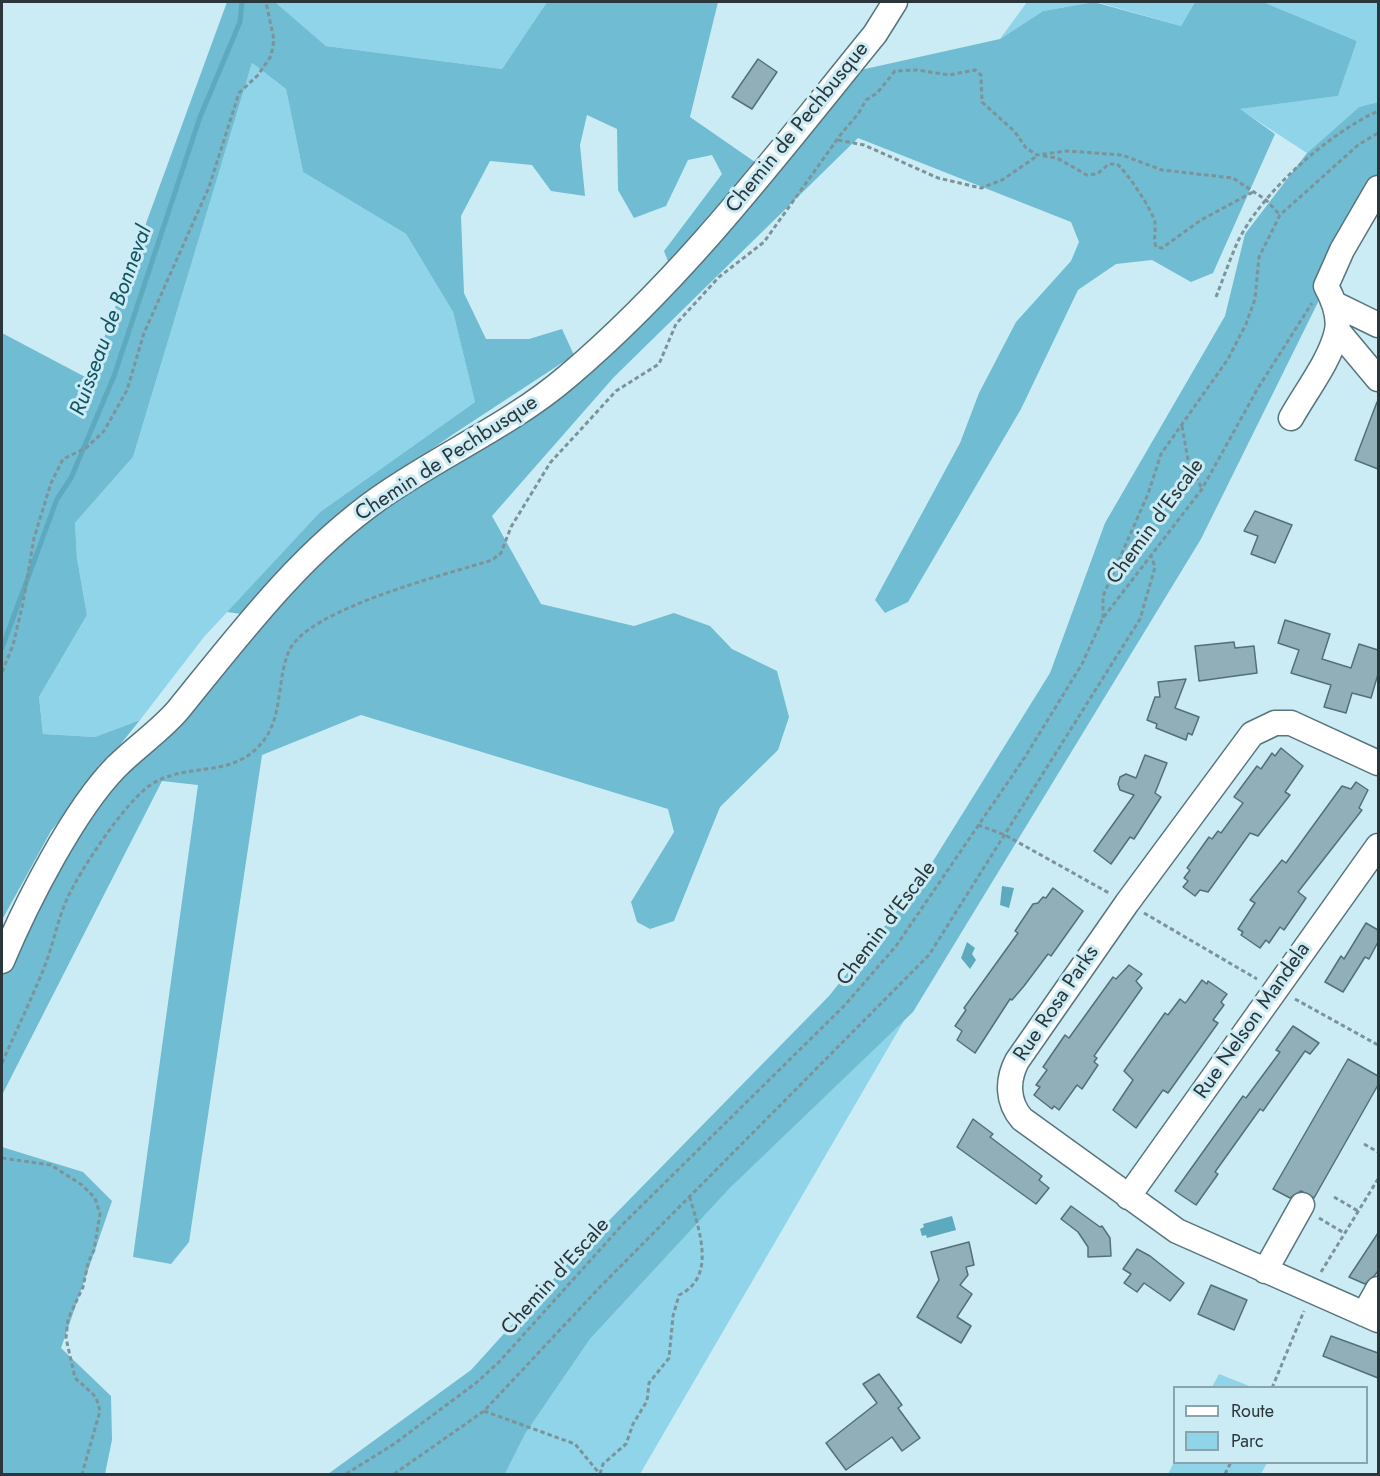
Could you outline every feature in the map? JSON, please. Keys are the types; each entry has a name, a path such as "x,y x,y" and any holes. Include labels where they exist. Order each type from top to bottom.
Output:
{"street":[{"name":"Chemin de Pechbusque","path":"2,961 59,849 93,795 116,767 171,718 272,596 336,534 377,500 529,406 568,376 647,303 712,233 875,34 895,2"},
{"path":"1378,188 1342,250 1330,295 1337,330 1378,379"},
{"path":"1330,295 1378,326"},
{"path":"1291,418 1327,355 1337,330"},
{"name":"Rue Rosa Parks","path":"1371,1317 1177,1231 1022,1119 1013,1107 1010,1092 1011,1075 1017,1061 1126,903 1247,739 1259,729 1275,723 1291,723 1378,762"},
{"name":"Rue Nelson Mandela","path":"1128,1197 1378,846"},
{"path":"1265,1271 1302,1206"},
{"path":"1371,1317 1378,1288"}],"path":[{"path":"2,672 13,645 34,538 51,483 63,459 86,448 104,431 127,390 144,333 209,187 239,93 258,75 271,56 274,40 266,2"},
{"path":"2,1063 44,967 67,899 124,809 148,786 172,772 236,764 258,748 276,721 285,663 290,648 306,630 336,614 406,587 492,560 501,553 511,527 550,463 616,391 659,364 676,324 719,277 764,242 866,100 877,93 895,71 917,70 949,75 975,70 981,75 982,102 1037,156 1058,158 1087,175 1097,174 1109,164 1117,164 1124,170 1147,205 1155,224 1153,234 1156,247 1162,248 1201,220 1253,192"},
{"path":"1216,297 1239,240 1266,201 1306,158 1378,111"},
{"path":"1103,618 1103,597 1148,494 1161,454 1228,359 1246,324 1254,298 1259,256 1280,215 1358,145 1378,134"},
{"path":"838,140 864,145 938,178 981,188 1002,180 1037,156 1066,151 1122,155 1162,170 1233,178 1266,201 1280,215"},
{"name":"Chemin d'Escale","path":"346,1474 394,1444 476,1383 524,1337 623,1224 845,1005 896,946 1025,757 1082,664 1103,618 1202,489 1258,388 1310,306 1330,295"},
{"path":"1182,426 1188,460 1202,489"},
{"path":"394,1474 484,1411 599,1288 929,955 1140,619 1155,567 1151,556"},
{"path":"978,825 1005,835 1275,989 1378,1044"},
{"path":"1364,1144 1378,1152"},
{"path":"2,1158 51,1164 82,1185 95,1198 100,1214 94,1250 68,1319 66,1338 75,1378 96,1397 100,1412 82,1474"},
{"path":"1334,1197 1358,1211"},
{"path":"600,1474 603,1464 626,1444 633,1424 647,1401 649,1383 669,1358 672,1316 679,1295 690,1290 701,1269 703,1251 690,1198"},
{"path":"1302,1206 1344,1233"},
{"path":"484,1411 575,1444 600,1474"}],"green space":[{"path":"275,2 547,2 502,69 326,46"},
{"path":"1027,2 1094,2 1043,11 1000,39"},
{"path":"1097,2 1195,2 1181,26"},
{"path":"1263,2 1378,2 1378,102 1359,107 1307,153 1239,109 1338,96 1357,41"},
{"path":"252,63 286,89 303,172 406,234 453,312 475,402 320,512 204,637 140,720 95,737 43,734 39,697 87,615 77,558 75,523 133,457"},
{"path":"905,1019 640,1474 505,1474 525,1434 590,1339 730,1188"},
{"path":"1219,1374 1249,1386 1213,1386"},
{"path":"1173,1464 1266,1464 1261,1474 1168,1474"}],"shaded area":[{"path":"227,2 275,2 326,46 502,69 547,2 718,2 690,117 755,162 669,264 664,251 722,174 712,155 688,160 666,206 634,218 618,190 617,129 587,115 580,145 585,196 551,191 532,165 490,161 461,216 464,293 486,339 529,339 562,329 574,355 339,513 241,614 227,612 320,512 475,402 453,312 406,234 303,172 286,89 252,63 133,457 75,523 77,558 87,615 39,697 43,734 95,737 140,720 51,831 2,920 2,333 89,379"},
{"path":"1094,2 1181,26 1195,2 1263,2 1357,41 1338,96 1240,109 1275,134 1213,273 1191,282 1152,260 1116,264 1078,290 1021,409 908,602 885,613 875,600 960,443 979,393 1016,322 1071,261 1079,242 1071,222 858,138 614,377 492,516 541,604 634,626 674,613 710,626 732,649 777,671 789,717 778,750 720,807 674,921 650,929 637,922 631,902 674,832 668,809 361,715 262,755 189,1242 171,1264 133,1257 198,785 162,781 2,1095 2,974 12,949 81,827 121,771 320,557 389,502 482,447 571,389 673,292 856,71 1000,39 1043,11"},
{"path":"1378,102 1378,210 1326,286 1201,539 913,1012 730,1188 590,1339 525,1434 505,1474 328,1474 471,1370 578,1252 829,996 920,882 1050,673 1105,523 1225,316 1245,234 1307,153 1359,107"},
{"path":"1002,886 1014,888 1009,908 1000,905"},
{"path":"967,942 975,948 972,954 976,960 970,969 961,958"},
{"path":"2,1147 83,1172 112,1201 61,1348 111,1396 112,1440 105,1474 2,1474"},
{"path":"952,1216 956,1230 927,1238 926,1235 922,1236 920,1229 924,1227 923,1224"}],"building":[{"path":"758,59 777,72 752,109 732,97"},
{"path":"1378,402 1378,469 1355,460"},
{"path":"1255,511 1292,525 1275,563 1251,554 1258,536 1244,531"},
{"path":"1285,620 1330,634 1322,659 1351,668 1359,644 1378,650 1378,674 1371,698 1352,693 1346,713 1324,707 1331,685 1291,673 1299,650 1278,643"},
{"path":"1234,642 1235,648 1254,646 1257,673 1199,681 1195,646"},
{"path":"1186,679 1175,708 1199,717 1192,735 1188,733 1186,740 1156,728 1157,724 1147,720 1155,697 1160,697 1158,682"},
{"path":"1281,748 1303,766 1285,792 1290,795 1258,836 1250,833 1208,892 1200,890 1195,896 1183,887 1188,881 1184,878 1190,870 1187,868 1209,837 1212,839 1218,831 1221,833 1243,803 1234,797 1257,766 1261,769 1272,753 1275,756"},
{"path":"1145,755 1167,763 1155,793 1161,797 1134,839 1130,837 1111,864 1094,851 1134,795 1120,790 1118,784 1120,777 1126,774 1136,778"},
{"path":"1356,782 1368,790 1359,808 1362,810 1298,892 1306,898 1284,930 1280,927 1269,943 1266,940 1260,948 1241,935 1243,932 1238,929 1255,903 1250,900 1282,860 1286,863 1342,786 1351,789"},
{"path":"1053,888 1083,911 1051,956 1048,954 1024,986 1012,1000 1010,999 975,1053 957,1040 962,1031 955,1026 966,1010 964,1008 1018,933 1015,931 1033,904 1038,903 1043,897 1046,898"},
{"path":"1366,923 1378,930 1378,942 1369,959 1365,957 1343,992 1325,982 1341,956 1344,959"},
{"path":"1129,965 1142,974 1136,981 1142,988 1094,1056 1097,1058 1094,1062 1098,1065 1082,1089 1077,1085 1059,1110 1054,1106 1052,1109 1034,1095 1040,1087 1036,1085 1047,1070 1043,1067 1065,1035 1069,1038 1113,977 1116,979"},
{"path":"1202,980 1207,984 1208,981 1227,994 1221,1002 1224,1005 1213,1020 1218,1023 1168,1093 1163,1090 1136,1128 1113,1110 1133,1080 1124,1071 1165,1013 1168,1015 1180,999 1185,1003"},
{"path":"1293,1026 1319,1043 1310,1054 1305,1051 1263,1111 1260,1109 1215,1172 1218,1174 1196,1205 1175,1191 1243,1096 1246,1098 1280,1052 1276,1050"},
{"path":"1348,1059 1378,1076 1378,1085 1314,1198 1301,1191 1290,1198 1273,1189"},
{"path":"973,1119 993,1134 990,1137 1042,1176 1039,1180 1049,1188 1036,1204 957,1147"},
{"path":"1071,1206 1100,1227 1102,1226 1110,1238 1111,1256 1088,1257 1088,1247 1078,1232 1061,1219"},
{"path":"1378,1233 1378,1271 1365,1284 1349,1277"},
{"path":"969,1242 974,1265 966,1267 968,1275 960,1285 972,1294 957,1317 971,1326 961,1343 917,1317 939,1280 931,1252"},
{"path":"1137,1249 1150,1256 1184,1283 1170,1301 1144,1283 1137,1292 1124,1283 1131,1274 1123,1269"},
{"path":"1211,1285 1247,1300 1234,1330 1198,1314"},
{"path":"1331,1336 1378,1353 1378,1378 1323,1356"},
{"path":"879,1374 902,1405 898,1408 920,1438 902,1451 892,1437 846,1470 826,1443 877,1403 863,1384"}],"waterway":[{"name":"Ruisseau de Bonneval","path":"2,648 57,499 71,478 114,376 200,117 240,22 242,2"}]}
